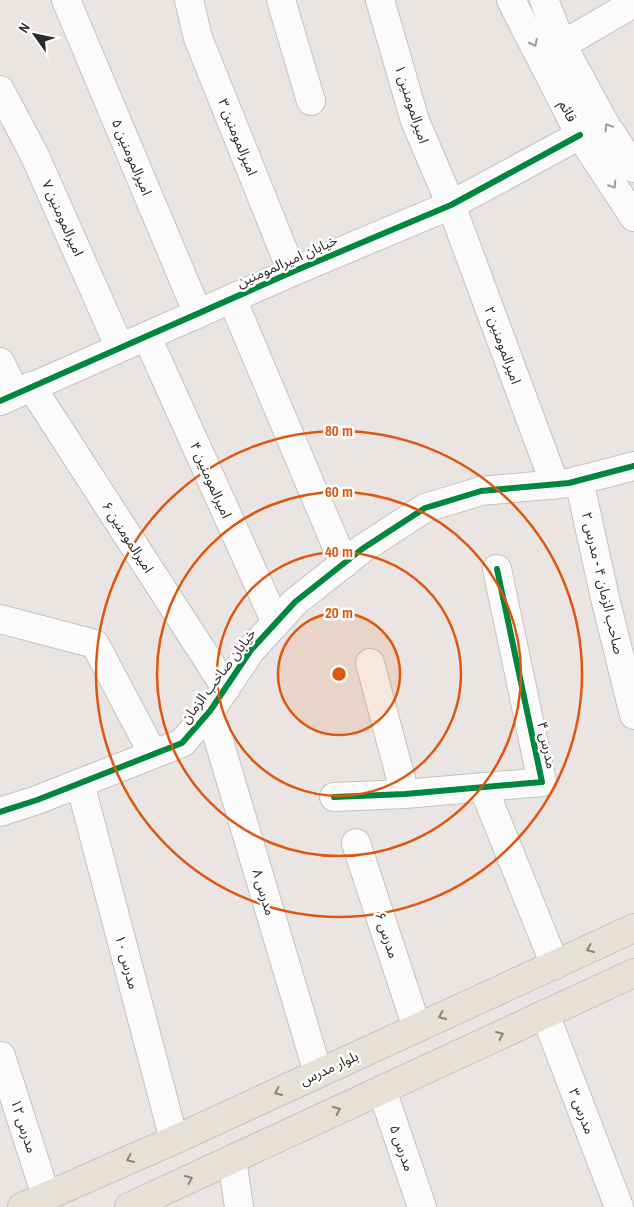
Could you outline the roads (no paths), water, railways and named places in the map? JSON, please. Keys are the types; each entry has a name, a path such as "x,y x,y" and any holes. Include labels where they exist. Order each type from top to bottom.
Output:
{"main road":[{"name":"بلوار مدرس","path":"34,1202 174,1140 634,928"},
{"path":"129,1207 634,973"}],"street":[{"name":"امیرالمومنین ۵","path":"66,0 198,314"},
{"name":"امیرالمومنین ۳","path":"189,0 198,38 292,272"},
{"path":"281,0 311,101"},
{"name":"امیرالمومنین ۱","path":"380,0 415,121 451,205"},
{"name":"قائم","path":"512,0 580,135 634,217"},
{"name":"قائم","path":"544,0 562,45 606,124 634,168"},
{"path":"562,45 634,3"},
{"name":"امیرالمومنین ۷","path":"0,90 34,154 120,348"},
{"name":"خیابان امیرالمومنین","path":"16,394 292,272 451,205 580,135"},
{"name":"امیرالمومنین ۲","path":"451,205 567,482"},
{"path":"232,299 344,564"},
{"name":"امیرالمومنین ۴","path":"147,336 276,623"},
{"name":"امیرالمومنین ۶","path":"0,362 16,394 226,688"},
{"name":"خیابان صاحب الزمان","path":"0,812 37,800 182,743 210,711 251,650 295,602 362,549 425,508 481,492 567,482 634,466"},
{"name":"صاحب الزمان ۴ - مدرس ۲","path":"567,482 605,598 634,715"},
{"name":"مدرس ۴","path":"334,797 405,794 542,782 497,569"},
{"path":"0,619 94,644 153,754"},
{"path":"370,663 405,794"},
{"name":"مدرس ۸","path":"210,711 318,1074"},
{"name":"مدرس ۱۰","path":"80,783 174,1140"},
{"path":"483,787 555,964"},
{"name":"مدرس ۶","path":"356,842 417,1028"},
{"name":"مدرس ۳","path":"545,1014 619,1207"},
{"name":"مدرس ۱۲","path":"1,1056 34,1202"},
{"name":"مدرس ۵","path":"382,1090 422,1207"},
{"path":"232,1159 239,1207"}]}
